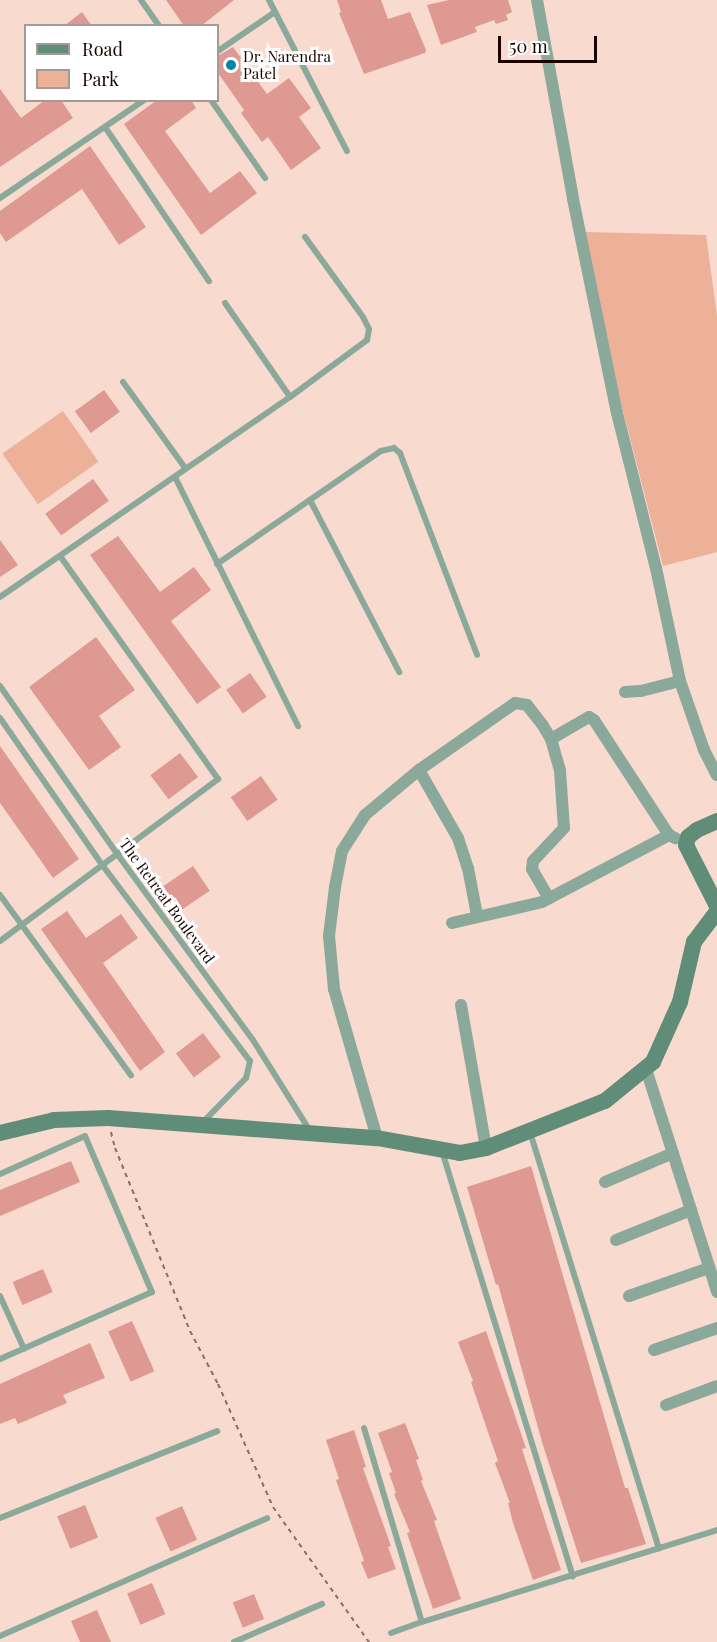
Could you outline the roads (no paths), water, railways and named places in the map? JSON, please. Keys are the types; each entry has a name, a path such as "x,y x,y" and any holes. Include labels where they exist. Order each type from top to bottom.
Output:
{"street":[{"path":"537,0 573,199 615,402 656,568 680,681 704,750 717,775"},
{"path":"625,692 642,691 680,681"},
{"path":"377,1138 334,989 329,936 342,851 365,815 419,770 515,703 521,702 532,710 551,739 560,771 564,828 533,861 532,869 549,898"},
{"path":"551,739 589,717 594,720 669,835 686,845 717,906"},
{"path":"419,770 458,838 468,868 477,915"},
{"path":"686,845 688,837 697,830 717,821"},
{"path":"452,923 549,898 669,835"},
{"path":"0,1133 54,1120 108,1118 377,1138 460,1153 486,1148 605,1101 653,1062 680,1002 694,942 717,912"},
{"path":"460,1005 486,1148"},
{"path":"646,1069 717,1292"},
{"path":"605,1182 673,1153"},
{"path":"616,1240 691,1210"},
{"path":"629,1296 709,1268"},
{"path":"654,1350 717,1328"},
{"path":"666,1405 717,1386"}],"lane":[{"path":"141,0 158,24"},
{"path":"269,0 347,152"},
{"path":"219,50 275,12"},
{"path":"0,198 141,102"},
{"path":"212,102 266,178"},
{"path":"105,127 209,281"},
{"path":"0,597 290,397 367,340 369,329 305,237"},
{"path":"225,303 290,397"},
{"path":"123,382 186,469"},
{"path":"217,564 381,451 394,448 400,453 477,655"},
{"path":"174,477 298,726"},
{"path":"310,500 399,672"},
{"path":"0,941 218,779 60,556"},
{"name":"The Retreat Boulevard","path":"0,686 118,855 254,1040 312,1133"},
{"path":"0,718 103,866 250,1061 246,1078 201,1125"},
{"path":"0,895 131,1075"},
{"path":"529,1132 659,1548"},
{"path":"0,1174 85,1136 152,1292 0,1359"},
{"path":"442,1150 573,1576"},
{"path":"0,1296 24,1349"},
{"path":"364,1428 422,1622"},
{"path":"0,1518 217,1431"},
{"path":"0,1636 267,1518"},
{"path":"391,1633 717,1530"},
{"path":"234,1642 322,1604"}],"place":[{"name":"Dr. Narendra Patel","path":"231,65"}]}
